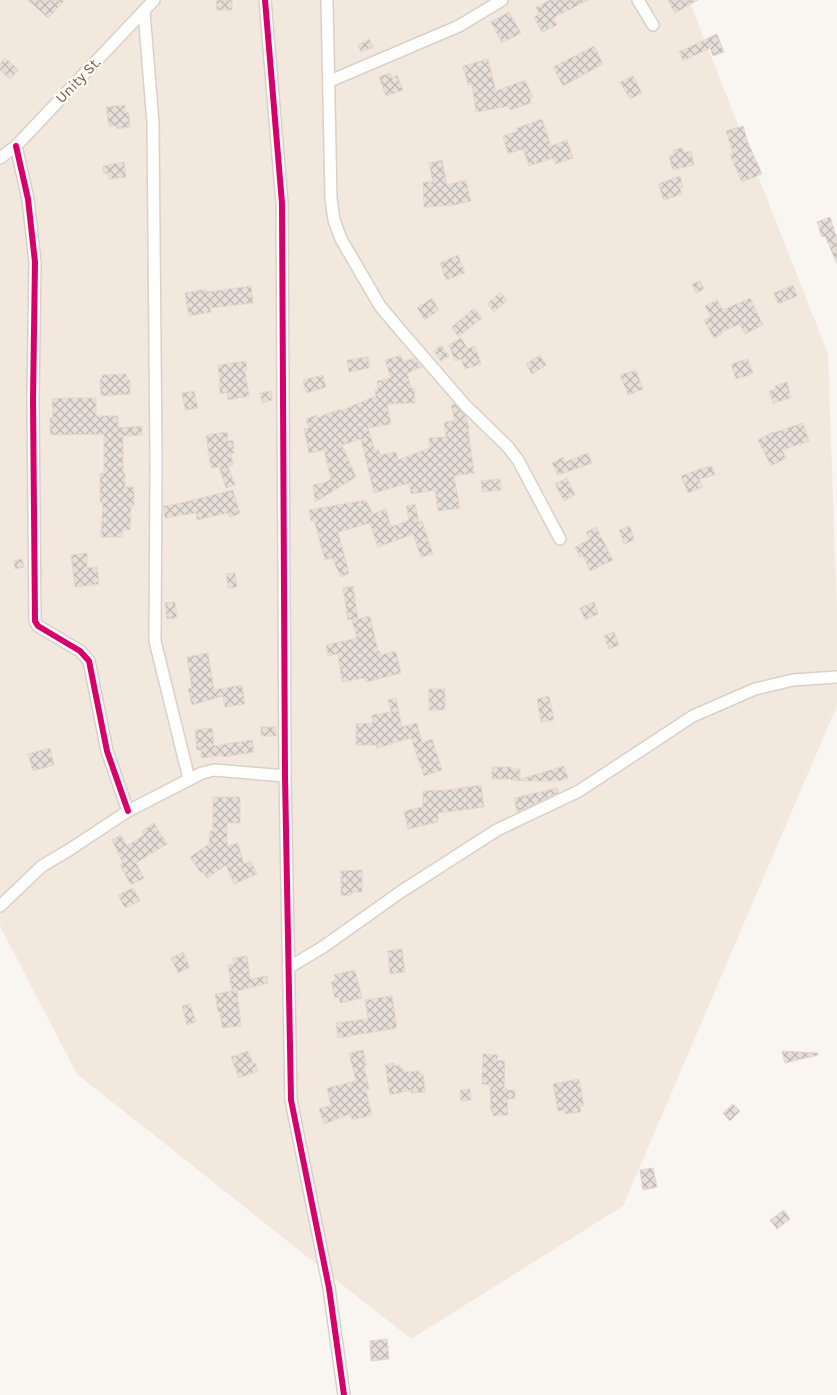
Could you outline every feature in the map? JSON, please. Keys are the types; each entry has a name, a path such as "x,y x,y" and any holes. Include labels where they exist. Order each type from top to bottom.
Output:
{"street":[{"name":"Unity St.","path":"0,158 16,146 154,0"},
{"path":"265,0 282,203 285,776 291,1100 328,1288 344,1395"},
{"path":"327,0 331,198 334,220 341,239 380,306 459,397 508,447 518,460 560,539"},
{"path":"330,81 459,26 500,0"},
{"path":"638,0 653,25"},
{"path":"144,12 153,123 156,641 189,780"},
{"path":"16,146 28,199 35,262 33,400 34,621 38,626 80,651 89,661 107,752 128,811"},
{"path":"288,968 323,947 402,891 497,830 578,791 693,716 755,689 793,680 837,677"},
{"path":"0,906 42,866 128,811 202,773 214,770 285,776"}],"shaded area":[{"path":"0,0 689,0 828,354 837,613 837,706 623,1206 411,1339 77,1074 0,926"}],"building":[{"path":"28,0 65,0 48,18"},
{"path":"216,0 232,0 232,10 217,10"},
{"path":"550,0 588,0 553,18 557,25 542,32 534,17 539,14 536,7"},
{"path":"668,0 698,0 675,13"},
{"path":"509,12 521,33 502,43 491,22"},
{"path":"717,34 724,52 713,56 710,48 683,61 679,52"},
{"path":"369,39 373,47 361,52 358,45"},
{"path":"594,46 603,64 563,86 553,67"},
{"path":"5,58 19,70 10,79 0,70 0,64"},
{"path":"488,59 496,91 525,80 533,97 530,98 531,103 510,110 509,106 476,112 472,84 468,85 463,66"},
{"path":"390,73 392,78 397,75 403,90 386,96 379,77"},
{"path":"633,76 642,93 630,99 620,82"},
{"path":"125,105 125,112 129,113 130,127 117,129 117,126 109,126 106,107"},
{"path":"542,119 551,146 567,140 573,158 555,164 553,158 529,166 523,149 508,154 503,136 518,131 517,128"},
{"path":"743,126 748,143 762,174 742,182 730,155 733,153 726,131"},
{"path":"682,148 684,153 691,151 694,165 673,170 669,156 674,155 673,150"},
{"path":"442,160 447,185 466,180 471,201 454,205 424,207 423,182 433,182 429,163"},
{"path":"124,162 126,177 109,179 108,173 104,174 103,166"},
{"path":"680,176 683,187 680,188 682,194 664,200 658,184"},
{"path":"830,217 837,239 837,264 825,236 822,237 817,222"},
{"path":"458,255 465,273 446,280 440,263"},
{"path":"700,281 704,289 696,293 692,284"},
{"path":"793,285 797,296 778,304 774,293"},
{"path":"251,286 253,303 210,308 211,312 189,316 185,293 206,289 207,292"},
{"path":"500,292 507,300 494,312 487,304"},
{"path":"432,298 439,310 425,320 417,308"},
{"path":"750,298 763,325 745,334 740,324 721,332 722,334 714,338 704,320 711,317 705,306 717,300 723,310"},
{"path":"474,308 482,318 458,337 452,327"},
{"path":"461,338 468,349 475,346 481,364 465,369 461,359 455,361 449,345"},
{"path":"441,345 449,356 441,361 434,351"},
{"path":"401,355 403,362 414,358 422,367 407,373 411,388 414,388 415,403 387,404 391,424 368,428 375,451 379,450 380,455 396,452 398,460 430,448 429,438 446,437 444,422 455,421 451,405 455,404 466,416 474,473 454,476 460,508 438,511 435,490 411,494 409,483 374,493 361,439 342,445 356,477 315,502 313,485 324,483 331,479 324,450 309,453 304,429 309,428 306,419 316,415 317,418 340,409 340,411 376,396 375,390 378,389 377,381 391,378 385,360"},
{"path":"540,355 546,365 532,374 526,364"},
{"path":"368,357 370,368 349,372 347,360"},
{"path":"748,359 753,374 736,379 731,364"},
{"path":"246,361 247,370 245,371 249,396 228,400 227,392 220,394 218,365"},
{"path":"636,370 643,389 628,395 620,375"},
{"path":"126,374 127,379 130,380 130,394 101,396 100,379 102,379 102,375"},
{"path":"323,375 326,387 306,393 303,380"},
{"path":"787,382 791,398 773,403 769,391 776,389 775,386"},
{"path":"194,391 198,408 185,410 182,393"},
{"path":"271,391 272,400 262,403 260,393"},
{"path":"96,398 96,416 118,416 118,428 142,426 142,435 123,436 125,487 134,487 134,506 131,506 130,530 122,530 122,537 101,537 103,502 100,502 100,474 104,473 104,434 50,435 50,418 53,418 52,399"},
{"path":"803,423 809,441 782,450 786,458 771,466 758,440 773,432"},
{"path":"227,432 228,441 233,440 234,453 231,454 233,465 228,466 235,485 226,488 219,467 211,468 206,435"},
{"path":"588,453 592,463 558,475 552,463 563,457 565,462"},
{"path":"712,466 715,475 699,479 703,487 688,493 681,476"},
{"path":"567,478 575,495 564,501 555,484"},
{"path":"500,479 501,490 482,492 481,481"},
{"path":"233,490 240,514 230,517 228,513 197,520 196,513 165,518 163,506"},
{"path":"366,500 373,514 386,509 391,527 409,520 406,506 415,504 419,522 422,521 433,554 421,557 413,534 378,547 370,523 338,532 349,573 341,577 332,558 325,560 314,520 311,521 309,510"},
{"path":"630,526 634,540 624,544 619,530"},
{"path":"596,527 613,560 590,571 583,556 580,557 575,547 590,539 586,532"},
{"path":"87,553 87,568 97,567 99,584 75,587 71,555"},
{"path":"22,559 24,567 15,569 14,561"},
{"path":"235,573 237,587 228,588 226,574"},
{"path":"353,586 358,619 348,620 343,588"},
{"path":"175,602 177,618 167,619 165,603"},
{"path":"594,602 598,614 585,620 580,608"},
{"path":"370,616 378,651 380,651 381,655 396,651 401,673 366,682 365,678 342,682 338,654 328,656 326,645 357,638 352,621"},
{"path":"614,632 619,645 609,649 604,636"},
{"path":"208,653 214,690 242,685 245,704 225,707 223,696 192,705 188,689 192,688 187,657"},
{"path":"429,689 445,689 445,710 429,710"},
{"path":"549,696 554,720 541,722 537,699"},
{"path":"396,698 402,727 417,723 422,743 432,739 442,770 424,776 411,738 377,748 376,745 356,745 356,724 373,723 372,715 391,712 388,700"},
{"path":"261,727 276,727 276,736 261,736"},
{"path":"212,728 214,746 252,740 254,752 202,758 201,750 197,750 195,730"},
{"path":"50,748 54,765 33,771 28,754"},
{"path":"564,766 568,778 558,781 521,781 521,779"},
{"path":"492,767 520,769 520,781 492,779"},
{"path":"481,785 484,807 438,813 438,822 408,829 404,811 423,807 423,791 448,790"},
{"path":"557,788 558,793 517,812 514,798"},
{"path":"213,797 240,797 240,823 227,823 227,846 238,843 244,864 251,861 257,874 234,884 226,865 207,878 203,872 201,873 190,857 209,844 210,831 213,831"},
{"path":"154,823 167,844 136,863 144,878 131,885 120,865 123,863 112,840 121,835 127,846 144,835 142,831"},
{"path":"362,870 362,892 352,892 352,895 341,896 341,871"},
{"path":"133,888 140,901 125,908 118,895"},
{"path":"402,949 405,972 390,974 388,951"},
{"path":"183,952 190,967 178,973 171,958"},
{"path":"247,956 250,979 267,976 268,983 237,991 241,1026 222,1028 215,994 232,991 228,965 234,964 233,958"},
{"path":"355,970 362,998 340,1003 339,997 335,998 331,982 336,980 334,975"},
{"path":"392,996 397,1028 338,1038 336,1023 368,1019 365,1000"},
{"path":"190,1004 196,1022 187,1025 182,1006"},
{"path":"363,1050 369,1089 366,1090 372,1115 352,1120 350,1114 324,1124 319,1109 331,1105 327,1088 356,1081 349,1053"},
{"path":"248,1051 258,1071 239,1078 231,1057"},
{"path":"782,1051 818,1053 818,1055 785,1063"},
{"path":"483,1054 498,1055 497,1060 505,1061 504,1088 515,1090 515,1099 507,1099 508,1115 493,1116 493,1112 491,1112 490,1085 482,1084"},
{"path":"394,1063 394,1066 400,1065 400,1069 403,1068 404,1072 419,1071 419,1074 423,1074 425,1092 411,1093 411,1090 390,1095 385,1065"},
{"path":"579,1079 584,1106 580,1106 581,1112 565,1114 565,1110 558,1111 553,1084"},
{"path":"470,1089 471,1100 461,1101 460,1090"},
{"path":"733,1104 740,1111 730,1121 723,1113"},
{"path":"653,1168 657,1187 643,1190 640,1170"},
{"path":"784,1210 790,1219 777,1229 770,1220"},
{"path":"387,1339 389,1359 371,1361 370,1341"}],"cycle path":[{"path":"265,0 282,203 285,776 291,1100 329,1288 344,1395"},
{"path":"16,146 28,199 35,262 33,400 35,621 38,626 80,651 89,661 107,751 128,811"}]}
